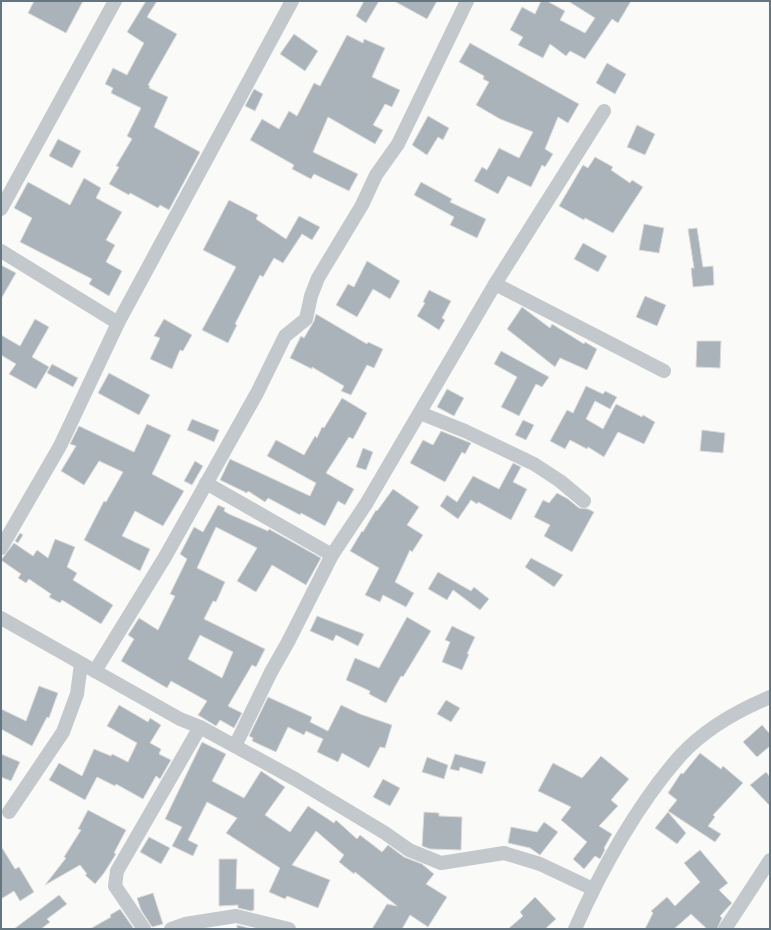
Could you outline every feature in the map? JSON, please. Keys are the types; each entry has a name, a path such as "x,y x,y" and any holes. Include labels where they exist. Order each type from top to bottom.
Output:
{"street":[{"path":"1,209 115,1"},
{"path":"1,548 60,446 118,323 292,1"},
{"path":"95,671 165,557 256,393 285,336 306,320 311,296 318,278 362,205 376,175 398,144 468,1"},
{"path":"235,746 271,672 288,642 332,555 366,504 496,284 604,111"},
{"path":"1,251 118,323"},
{"path":"496,284 664,371"},
{"path":"420,413 465,431 534,464 560,481 584,501"},
{"path":"206,483 332,555"},
{"path":"1,618 180,719 200,727 295,779 385,833 409,850 441,863 504,853 540,864 593,889"},
{"path":"9,812 63,732 77,694 82,664"},
{"path":"575,929 593,889 655,788 682,755 721,723 770,697"},
{"path":"144,929 116,886 117,871 200,727"},
{"path":"725,929 770,860"},
{"path":"171,929 185,924 236,916 251,918 268,927 289,929"}],"building":[{"path":"34,1 83,1 66,33 28,13"},
{"path":"146,1 157,1 147,17 177,34 148,85 150,86 149,88 168,97 154,127 200,152 169,210 160,205 158,208 109,184 119,167 116,166 132,139 127,136 141,108 111,93 113,88 105,84 113,68 127,75 144,43 127,32"},
{"path":"364,1 379,1 366,23 356,16"},
{"path":"394,1 437,1 427,19"},
{"path":"541,1 547,1 565,11 560,20 585,33 595,18 568,1 631,1 618,23 612,19 585,59 570,51 566,56 550,44 543,58 518,45 523,37 510,30 522,7 535,14"},
{"path":"294,34 318,51 305,71 280,54"},
{"path":"347,35 363,43 364,39 385,48 372,77 400,90 392,107 385,104 373,125 383,130 375,144 328,117 313,152 358,174 349,191 314,174 311,179 292,169 294,165 250,140 262,119 279,129 289,111 297,116 314,83 320,86"},
{"path":"470,43 579,104 568,123 558,117 545,149 553,154 545,167 542,165 531,187 508,176 498,194 474,181 482,167 487,170 499,148 519,158 533,132 500,119 476,105 489,82 483,79 484,76 459,62"},
{"path":"607,63 626,74 615,94 596,83"},
{"path":"254,89 263,94 255,111 245,106"},
{"path":"428,116 449,128 443,140 438,137 427,155 412,145"},
{"path":"637,125 655,134 645,155 627,147"},
{"path":"58,139 81,151 72,168 49,156"},
{"path":"595,157 613,167 611,170 630,183 632,180 643,187 613,233 585,218 584,220 559,206 583,165 588,168"},
{"path":"84,178 101,188 96,198 122,212 106,240 115,245 106,262 122,271 109,296 89,284 92,279 20,242 32,218 14,208 28,182 70,205"},
{"path":"421,182 452,199 450,202 486,219 477,238 450,225 454,217 414,195"},
{"path":"229,200 258,215 256,219 286,239 299,216 320,227 312,240 302,234 283,263 274,258 263,277 260,275 235,324 237,325 228,343 202,330 236,267 203,250"},
{"path":"644,224 664,228 659,253 639,250"},
{"path":"697,228 703,267 713,266 714,285 693,287 691,268 694,268 688,229"},
{"path":"583,243 607,256 598,272 574,259"},
{"path":"367,261 400,281 390,299 373,289 357,317 336,305 348,284 354,287"},
{"path":"1,265 16,273 1,299"},
{"path":"429,290 451,301 442,318 445,320 439,330 417,316 425,303 423,302"},
{"path":"645,296 666,305 657,326 636,317"},
{"path":"522,307 550,328 552,324 584,344 585,342 597,349 587,370 560,358 555,367 507,329"},
{"path":"316,314 367,344 368,342 383,349 374,368 367,365 351,395 341,391 344,386 312,367 312,369 290,358 301,336 304,338 314,321"},
{"path":"35,319 49,327 32,357 49,367 36,389 9,374 16,364 1,355 1,335 20,346"},
{"path":"164,319 192,335 183,351 180,350 172,369 150,359 160,338 154,336"},
{"path":"697,341 721,341 720,368 696,367"},
{"path":"501,351 549,377 542,387 536,384 519,416 501,407 517,377 494,364"},
{"path":"52,364 78,378 73,387 47,373"},
{"path":"109,373 150,395 139,415 98,393"},
{"path":"586,386 603,394 605,391 617,397 610,409 595,401 586,419 603,429 616,404 642,417 643,415 655,422 644,444 618,432 604,457 588,447 587,449 570,440 565,449 550,441 567,410 573,413"},
{"path":"447,389 464,398 454,416 437,407"},
{"path":"342,398 367,413 353,439 349,437 326,473 354,489 345,505 338,501 325,526 268,498 265,502 248,491 247,493 220,480 230,459 310,496 316,483 267,456 276,440 304,455 315,436 317,438 322,427 324,428"},
{"path":"192,419 219,430 214,442 187,430"},
{"path":"523,420 534,425 526,440 515,435"},
{"path":"147,424 171,435 152,474 184,491 163,526 135,511 122,536 150,549 140,571 84,540 104,501 106,502 123,472 99,461 84,485 61,471 76,446 70,444 79,426 134,452"},
{"path":"702,430 725,433 723,453 700,451"},
{"path":"441,431 471,443 465,454 462,452 445,482 410,463 423,440 433,445"},
{"path":"363,448 373,452 366,470 356,467"},
{"path":"195,461 203,466 192,485 184,481"},
{"path":"513,463 521,467 513,482 527,489 511,520 478,502 477,504 471,500 458,519 440,506 447,495 457,502 473,476 499,489"},
{"path":"393,489 419,507 407,525 423,535 412,552 410,550 395,582 414,593 406,607 383,595 380,602 365,595 379,568 350,551 376,510 377,511"},
{"path":"557,493 568,499 579,508 588,509 594,512 572,552 544,536 550,525 534,517 543,500 549,503"},
{"path":"218,505 225,508 224,511 229,514 268,531 269,529 321,558 306,585 272,565 256,592 237,581 257,548 216,527 197,568 225,582 216,602 213,601 204,619 265,649 256,667 252,665 228,706 242,713 234,728 220,720 216,726 198,715 207,701 171,681 167,688 121,661 134,639 128,635 139,618 158,630 175,596 170,594 187,559 180,554 194,527 203,532","holes":["200,635 233,652 222,678 188,659"]},
{"path":"20,533 23,535 18,543 15,541"},
{"path":"55,539 75,547 67,567 77,573 73,580 113,605 101,624 62,600 60,603 49,597 51,594 29,579 26,583 18,578 21,574 1,560 14,543 33,556 37,550 48,558"},
{"path":"531,558 563,575 554,587 525,567"},
{"path":"438,572 471,591 474,587 489,599 480,610 453,590 447,600 428,589"},
{"path":"317,616 364,634 358,646 336,635 333,641 310,631"},
{"path":"407,617 431,631 403,677 401,676 386,703 369,694 370,691 346,680 355,658 379,668"},
{"path":"452,626 475,637 467,654 469,654 462,670 442,662 450,642 445,640"},
{"path":"39,686 58,693 49,718 47,717 32,746 1,729 1,709 26,721"},
{"path":"268,697 312,717 310,722 328,731 341,705 360,714 392,725 385,748 380,747 369,768 342,753 338,762 317,752 323,739 306,731 304,735 288,727 276,752 252,741 253,738 249,736"},
{"path":"446,700 460,708 451,722 437,714"},
{"path":"119,705 148,722 150,718 161,725 150,743 161,749 159,754 171,760 160,779 156,776 143,799 116,784 115,786 97,777 85,800 49,780 59,763 82,776 94,749 111,756 112,754 128,762 137,743 107,726"},
{"path":"762,725 770,734 770,746 757,757 743,742"},
{"path":"202,742 226,754 212,781 244,798 261,771 285,787 265,815 290,832 308,806 334,823 336,820 357,839 360,835 382,852 388,845 404,857 422,864 434,874 426,884 447,897 428,927 410,915 402,929 372,929 387,904 397,906 355,872 354,874 339,862 344,855 316,831 292,865 330,880 318,908 287,896 285,899 269,892 280,868 226,833 237,818 207,802 188,840 198,845 193,856 172,846 182,827 165,819"},
{"path":"700,753 721,769 723,766 743,783 713,815 715,817 708,826 721,834 715,842 668,811 677,800 668,793 681,773 683,774"},
{"path":"1,754 20,762 11,781 1,777"},
{"path":"455,754 486,762 482,774 460,767 459,771 450,769"},
{"path":"601,756 629,779 611,800 618,806 599,826 612,834 604,848 605,850 600,859 595,856 584,869 573,859 587,842 561,820 571,807 538,791 553,763 582,778"},
{"path":"427,757 448,765 444,779 422,772"},
{"path":"766,772 770,777 770,806 750,785"},
{"path":"383,779 400,788 390,806 373,797"},
{"path":"88,810 126,830 114,853 116,854 95,884 85,875 87,874 80,865 45,885 66,858 64,857 81,830 78,829"},
{"path":"424,812 439,813 439,816 462,817 461,850 430,849 422,846"},
{"path":"668,812 686,833 677,844 655,828"},
{"path":"544,822 558,832 540,855 530,848 508,843 511,827 537,832"},
{"path":"149,837 170,848 161,864 140,852"},
{"path":"1,846 15,869 19,867 34,892 20,901 14,891 1,899"},
{"path":"700,850 728,883 719,890 732,903 720,916 722,918 717,929 707,929 691,914 674,929 645,929 653,913 651,911 667,897 675,906 700,882 684,863"},
{"path":"219,859 237,859 236,889 254,889 254,910 251,911 238,908 238,905 219,906"},
{"path":"153,893 163,924 152,927 141,910 137,898"},
{"path":"59,895 67,904 47,919 50,922 41,929 14,929"},
{"path":"535,897 556,919 545,929 508,929 523,916 520,912"},
{"path":"120,909 134,929 90,929 111,917 110,915"},
{"path":"237,925 253,929 237,929"}]}
